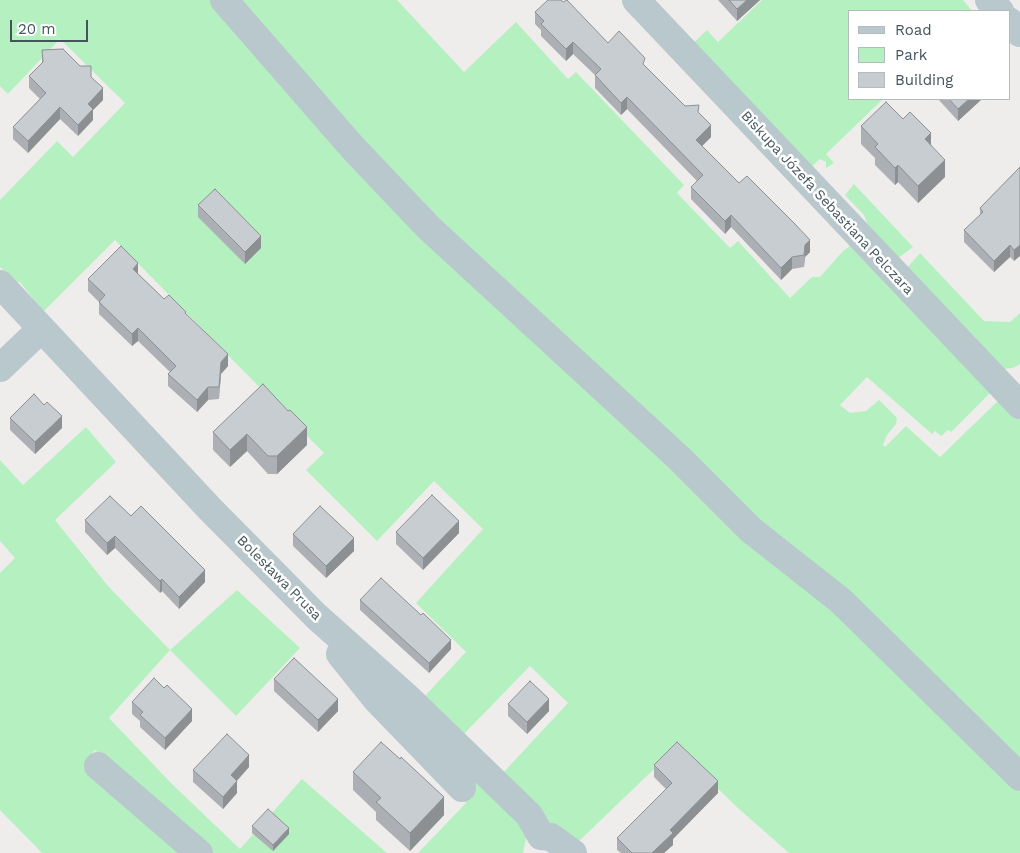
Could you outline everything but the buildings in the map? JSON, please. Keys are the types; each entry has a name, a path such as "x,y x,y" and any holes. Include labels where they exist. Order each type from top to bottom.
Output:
{"street":[{"path":"224,0 353,148 435,234 680,459 751,530 841,601 1020,777"},
{"name":"Biskupa Józefa Sebastiana Pelczara","path":"636,0 1015,389"},
{"path":"989,0 999,10"},
{"path":"1010,22 1020,33"},
{"name":"Bolesława Prusa","path":"0,284 210,510 340,638 409,698 529,815 538,845 551,837 572,853"},
{"path":"0,368 41,329"},
{"path":"340,638 339,651 348,666 376,699 462,788"},
{"path":"98,766 199,853"}],"green space":[{"path":"0,0 397,0 464,72 516,22 568,79 576,72 684,185 677,193 730,248 738,241 790,298 812,277 820,277 843,251 853,244 995,388 951,432 948,430 941,436 935,431 932,434 867,377 840,405 850,413 866,411 879,400 897,418 896,424 887,435 883,445 885,447 906,426 940,457 1003,396 1020,414 1020,853 789,853 739,809 676,748 578,842 558,832 502,774 568,703 530,666 462,736 423,698 466,652 416,603 483,529 434,481 377,541 306,470 324,453 115,240 43,312 20,282 16,282 0,267 0,200 57,141 73,157 125,103 60,39 8,94 0,86"},
{"path":"762,0 963,0 971,10 848,10 848,100 882,100 826,154 834,163 826,168 826,162 820,159 810,168 688,48 707,30 718,42"},
{"path":"854,184 913,247 898,258 869,229 864,215 845,195"},
{"path":"920,253 984,321 1010,322 1020,313 1020,364 1013,368 1004,369 902,274"},
{"path":"86,427 116,462 55,520 108,586 170,650 109,718 172,784 240,849 302,779 387,853 206,853 95,750 85,760 102,781 192,853 42,853 0,810 0,573 15,558 0,541 0,460 23,485"},
{"path":"237,590 300,648 236,716 170,650"},
{"path":"440,737 525,830 526,838 523,853 418,853 466,803 457,795"}]}
